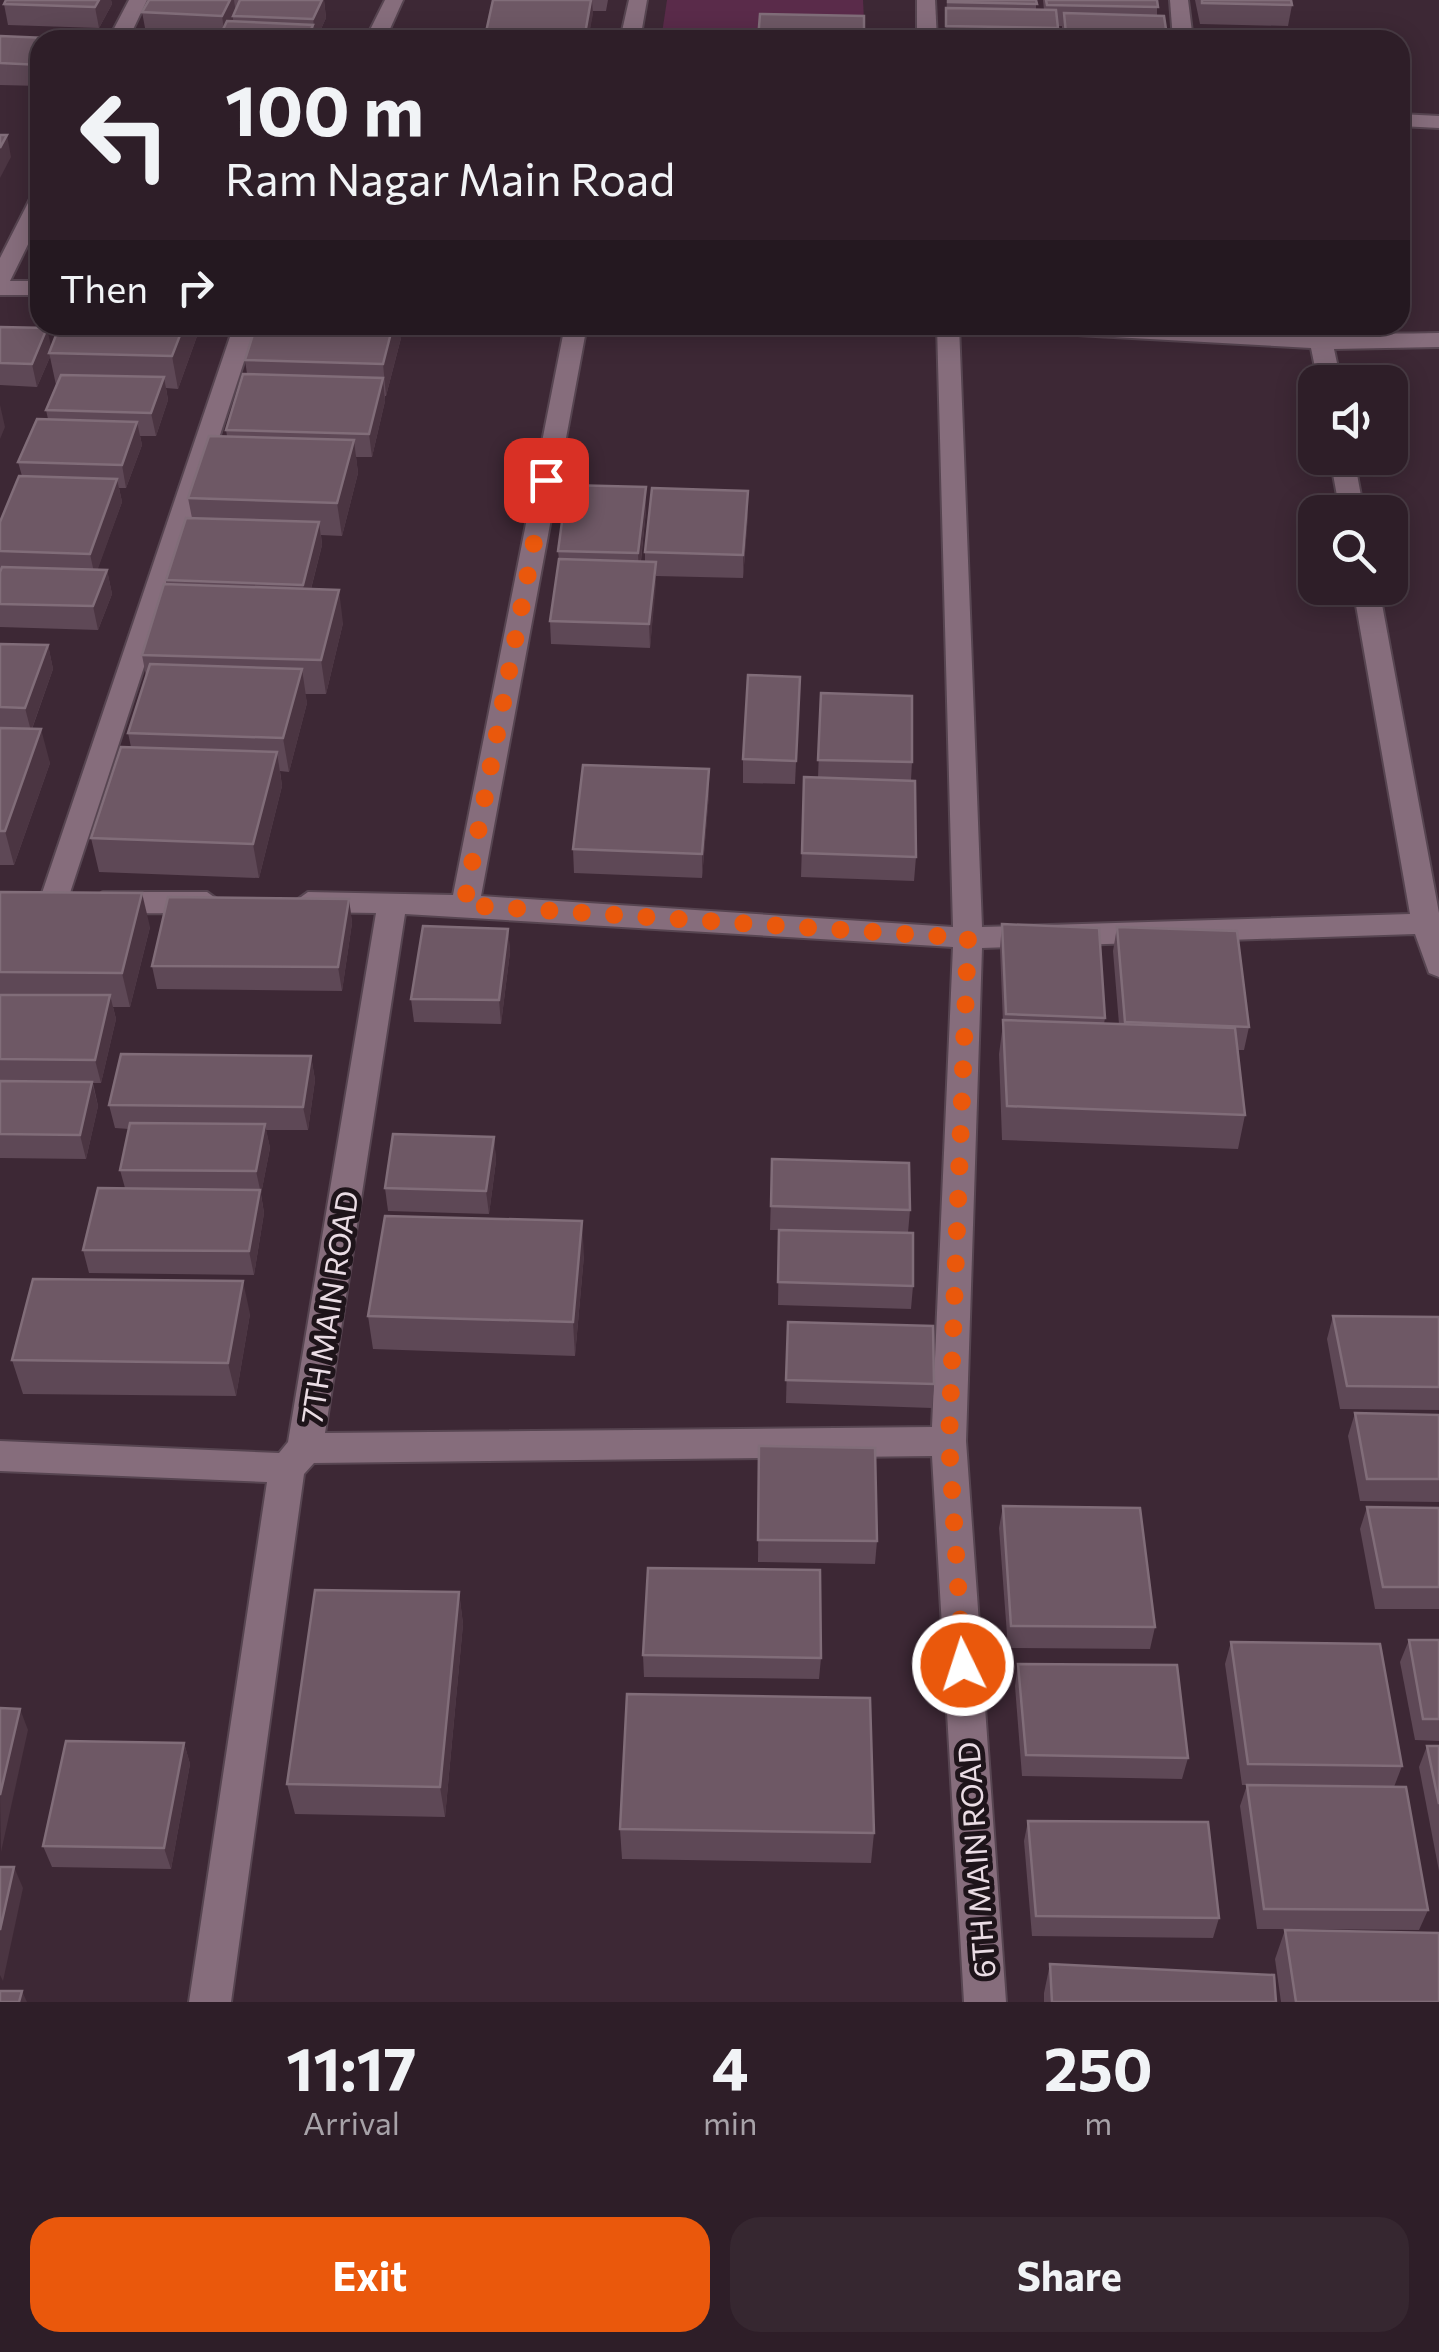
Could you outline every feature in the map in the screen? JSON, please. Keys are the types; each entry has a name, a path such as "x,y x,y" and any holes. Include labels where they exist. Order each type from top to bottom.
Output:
{"street":[{"path":"123,30 138,0"},
{"path":"380,30 394,0"},
{"path":"632,30 638,0"},
{"path":"926,0 927,30"},
{"path":"1180,0 1182,30"},
{"path":"1410,121 1439,122"},
{"path":"0,280 30,219"},
{"path":"0,288 30,288"},
{"path":"53,902 242,335"},
{"path":"464,905 574,335"},
{"name":"6TH MAIN ROAD","path":"948,335 968,938 949,1441 984,2002"},
{"path":"1254,335 1321,342 1439,340"},
{"path":"1321,342 1326,365"},
{"path":"1369,605 1439,966"},
{"path":"18,901 233,902"},
{"path":"272,902 464,905 968,938 1433,923"},
{"name":"7TH MAIN ROAD","path":"210,2002 296,1458 392,902"},
{"path":"0,1456 296,1458 949,1441"}],"shaded area":[{"path":"667,0 863,0 864,30 662,30"}],"building":[{"path":"6,0 99,0 95,7 4,4"},
{"path":"149,0 230,0 222,16 142,12"},
{"path":"240,0 322,0 313,19 233,16"},
{"path":"493,0 591,0 586,30 486,30"},
{"path":"1036,0 1037,4 948,2"},
{"path":"1046,0 1157,0 1158,7 1047,5"},
{"path":"1291,0 1292,5 1202,3"},
{"path":"946,8 1056,10 1058,28 946,26"},
{"path":"1064,13 1164,16 1166,30 1066,30"},
{"path":"760,14 864,16 864,30 759,30"},
{"path":"227,21 313,25 311,30 223,30"},
{"path":"0,36 30,37 30,64 0,63"},
{"path":"0,327 30,328 30,335 44,335 32,364 0,363"},
{"path":"56,335 180,335 172,356 49,353"},
{"path":"253,335 390,335 383,364 245,360"},
{"path":"243,374 383,378 369,434 226,430"},
{"path":"61,375 164,377 151,413 46,410"},
{"path":"37,419 137,422 122,465 18,462"},
{"path":"209,436 354,440 337,503 188,498"},
{"path":"19,476 117,479 90,554 0,551 0,522"},
{"path":"567,485 646,487 638,553 558,551"},
{"path":"652,488 748,491 743,555 645,552"},
{"path":"186,518 319,522 303,585 166,580"},
{"path":"559,559 656,562 649,624 550,621"},
{"path":"2,567 107,570 93,606 0,604"},
{"path":"164,584 339,590 321,660 142,655"},
{"path":"0,644 48,645 25,708 0,707"},
{"path":"150,664 302,669 283,738 128,733"},
{"path":"748,675 800,677 796,761 743,759"},
{"path":"821,693 912,696 912,762 818,760"},
{"path":"0,728 41,729 5,831 0,831"},
{"path":"121,747 277,752 253,844 91,838"},
{"path":"583,765 709,769 702,854 573,849"},
{"path":"804,777 915,781 916,857 802,853"},
{"path":"0,892 142,893 122,973 0,972"},
{"path":"168,897 349,899 338,967 152,966"},
{"path":"1002,924 1099,928 1105,1018 1006,1014"},
{"path":"423,926 508,929 499,1000 411,999"},
{"path":"1117,927 1237,931 1249,1027 1125,1022"},
{"path":"0,995 110,995 95,1060 0,1059"},
{"path":"1003,1020 1235,1028 1245,1115 1007,1106"},
{"path":"121,1054 311,1056 303,1107 109,1105"},
{"path":"0,1081 92,1082 80,1135 0,1134"},
{"path":"130,1123 265,1124 256,1171 120,1170"},
{"path":"393,1134 494,1137 486,1191 385,1188"},
{"path":"772,1159 909,1163 910,1210 771,1206"},
{"path":"98,1188 260,1190 249,1251 83,1250"},
{"path":"385,1216 582,1221 573,1322 368,1316"},
{"path":"779,1230 913,1233 913,1286 778,1282"},
{"path":"33,1279 243,1281 228,1363 12,1360"},
{"path":"1333,1316 1439,1317 1439,1387 1347,1386"},
{"path":"788,1322 933,1326 934,1384 786,1380"},
{"path":"1355,1413 1439,1415 1439,1479 1367,1479"},
{"path":"759,1446 875,1448 877,1541 758,1540"},
{"path":"1003,1506 1140,1508 1155,1627 1011,1626"},
{"path":"1367,1507 1439,1508 1439,1587 1383,1587"},
{"path":"648,1568 820,1570 821,1658 643,1655"},
{"path":"315,1590 459,1592 440,1787 287,1784"},
{"path":"1409,1640 1439,1640 1439,1719 1423,1719"},
{"path":"1231,1642 1380,1644 1402,1766 1248,1764"},
{"path":"1018,1664 1177,1665 1188,1758 1026,1755"},
{"path":"627,1694 870,1698 874,1833 620,1829"},
{"path":"0,1708 20,1709 0,1795"},
{"path":"66,1741 184,1743 164,1848 43,1846"},
{"path":"1427,1746 1439,1746 1439,1804"},
{"path":"1247,1785 1406,1787 1428,1910 1264,1909"},
{"path":"1028,1821 1208,1822 1219,1918 1036,1916"},
{"path":"0,1867 14,1867 0,1930"},
{"path":"1285,1930 1439,1933 1439,2002 1296,2002"},
{"path":"1050,1964 1274,1975 1276,2002 1052,2002"},
{"path":"0,1991 22,1991 19,2002 0,2002"}],"route":[{"path":"546,480 464,905 968,938 949,1441 963,1665"}]}
